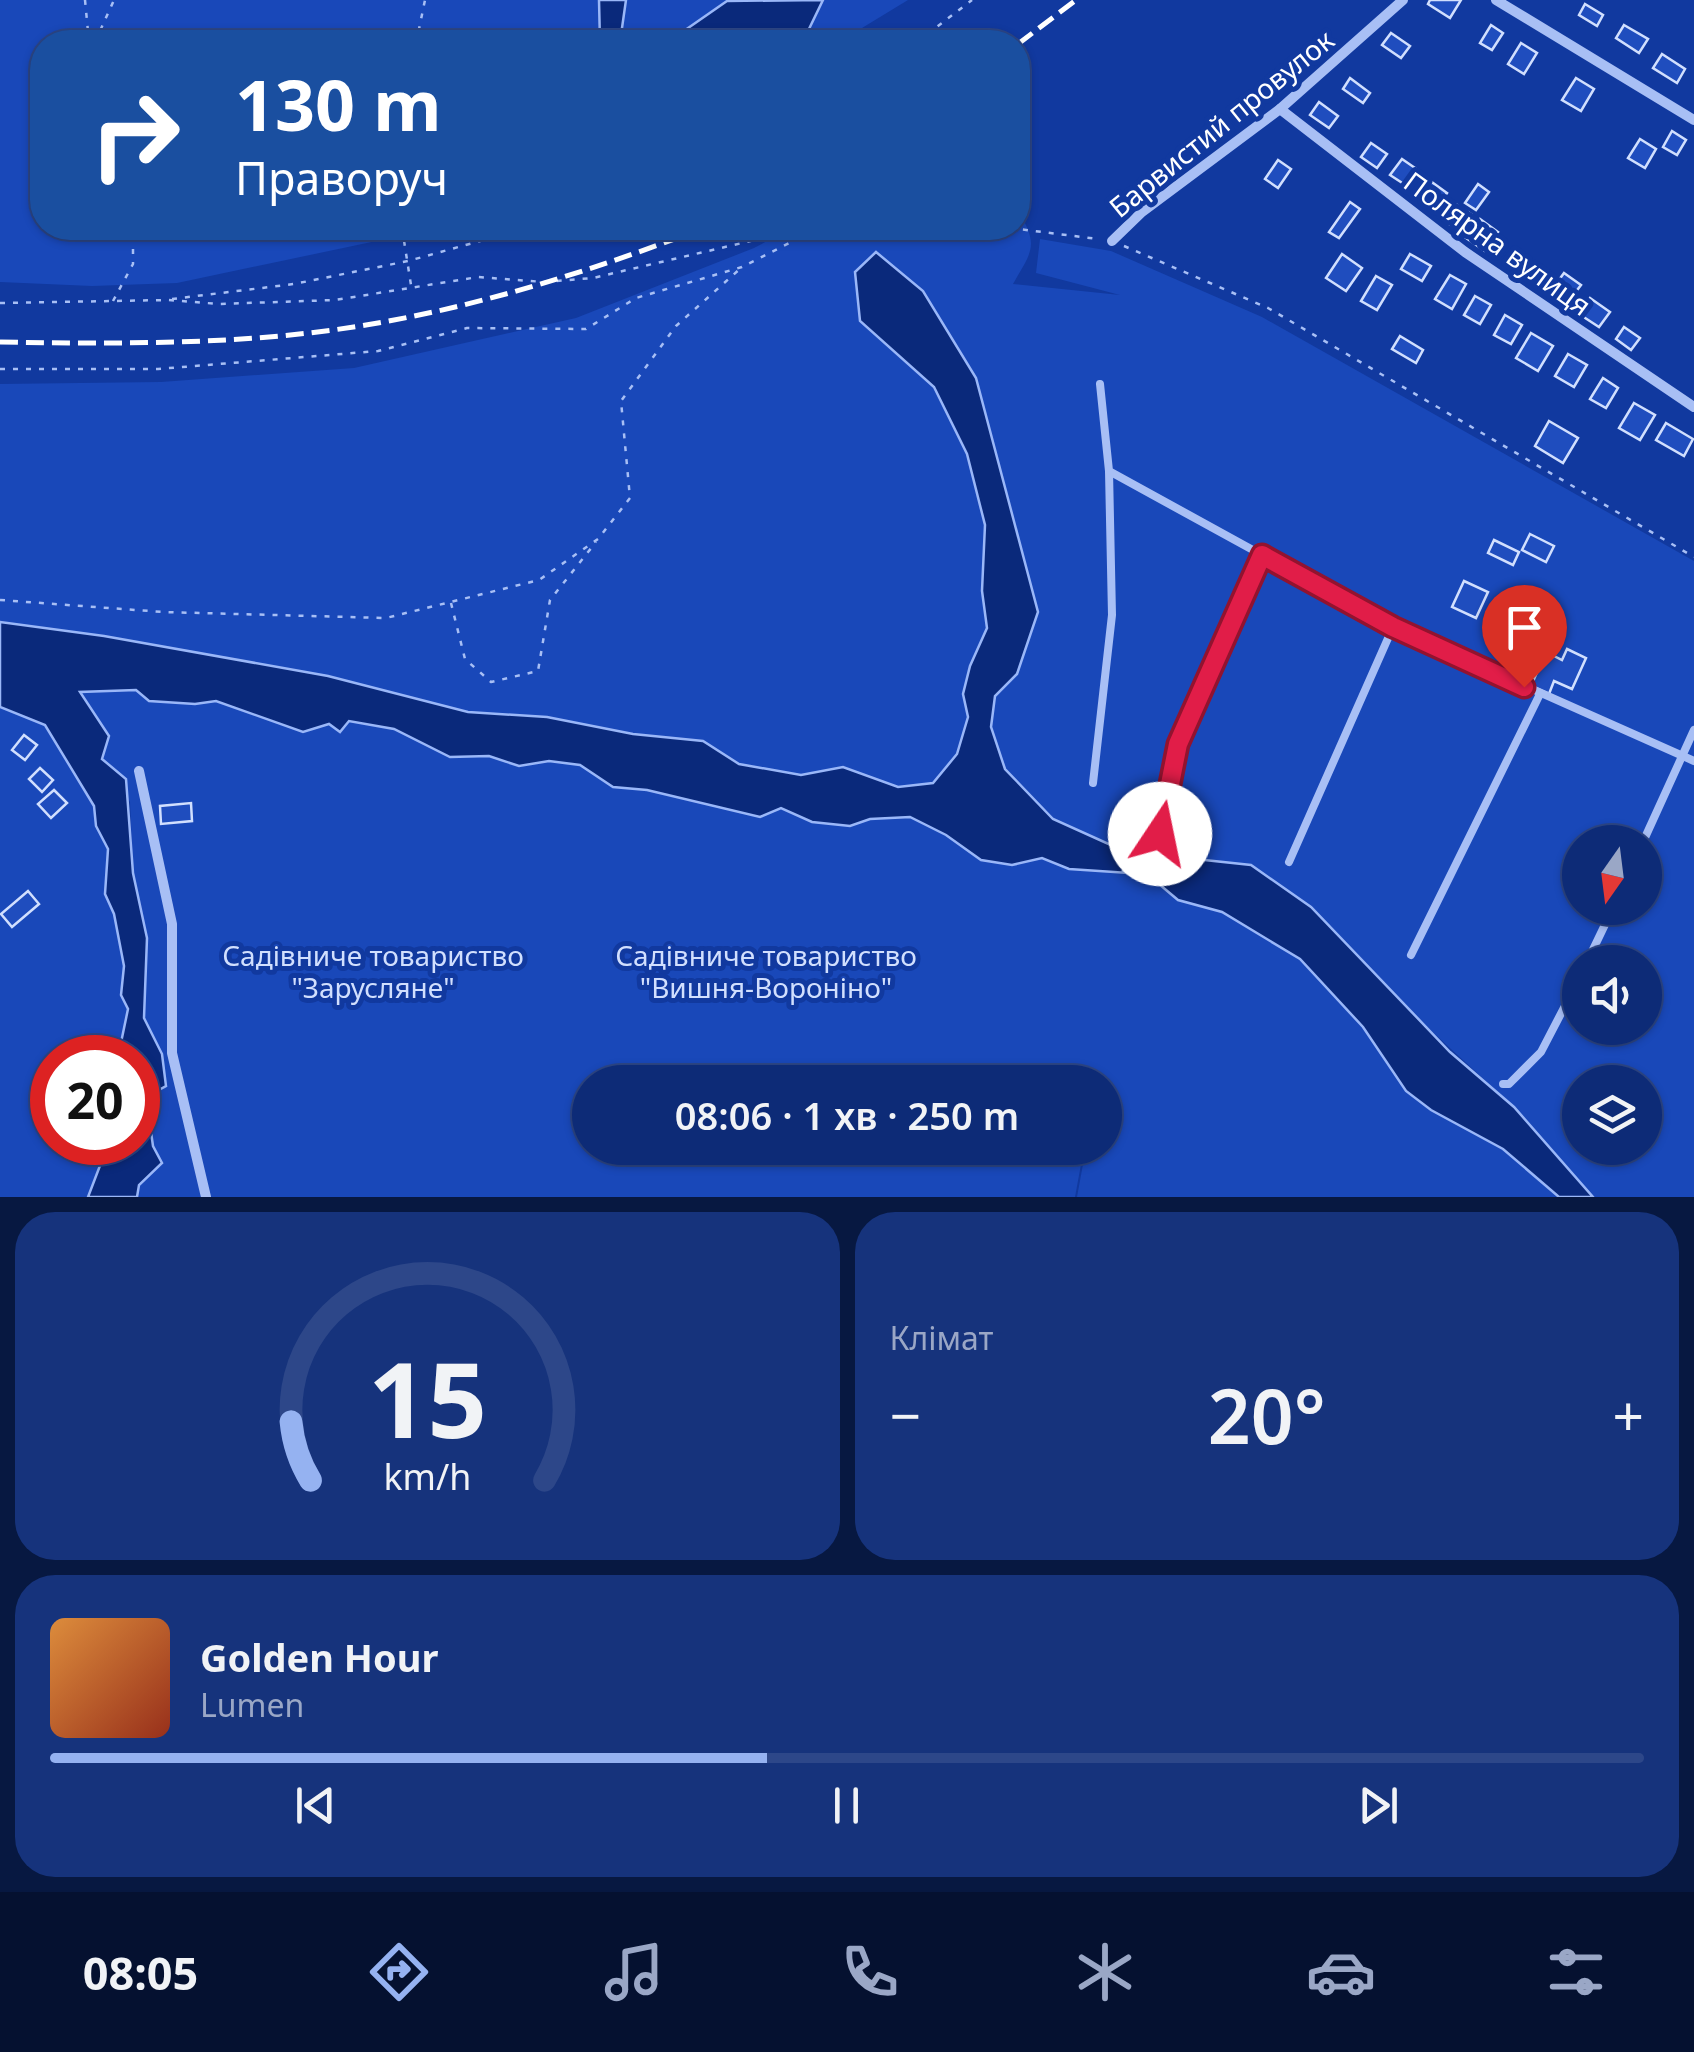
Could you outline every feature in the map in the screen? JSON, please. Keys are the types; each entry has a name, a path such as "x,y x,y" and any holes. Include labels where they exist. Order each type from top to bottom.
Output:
{"street":[{"name":"Барвистий провулок","path":"1112,241 1142,212 1280,110 1403,0"},
{"path":"1496,0 1694,120"},
{"name":"Полярна вулиця","path":"1280,110 1465,252 1694,407"},
{"path":"139,771 172,924 172,1053 206,1197"}],"lane":[{"path":"1094,784 1112,615 1109,471 1100,384"},
{"path":"1109,471 1393,627 1694,761"},
{"path":"1160,834 1178,744 1262,555"},
{"path":"1289,862 1393,627"},
{"path":"1411,956 1540,694"},
{"path":"1651,825 1694,730"},
{"path":"1503,1084 1509,1084 1541,1052 1562,1012"}],"path":[{"path":"85,0 90,30"},
{"path":"98,30 114,0"},
{"path":"419,30 425,0"},
{"path":"932,30 972,0"},
{"path":"1030,231 1112,241 1268,308 1694,557"},
{"path":"112,302 133,264 133,240"},
{"path":"404,240 412,288"},
{"path":"0,303 168,300 294,284 408,262 486,240"},
{"path":"168,300 219,304 334,300 478,277 544,282 593,278 755,240"},
{"path":"0,369 158,369 378,350 467,328 586,328 636,298 742,267 795,240"},
{"path":"451,602 465,659 492,682 538,672 550,600 630,498 621,401 676,326 742,267"},
{"path":"1,600 163,612 386,618 539,580 598,540"}],"green space":[{"path":"0,0 908,0 859,30 30,30 30,240 381,240 177,283 92,286 0,282"},
{"path":"1030,237 1031,241 1030,249 1013,284 1120,295 1036,273 1040,239 1111,251 1262,317 1694,561 1694,1197 1593,1197 1565,1165 1662,1165 1662,1065 1562,1065 1562,1162 1514,1107 1251,865 1139,853 1113,846 1053,819 1005,769 991,727 995,696 1017,674 976,378 860,321 934,387 967,454 985,525 982,591 987,628 963,693 968,717 957,754 934,783 898,787 843,767 801,775 739,764 703,741 633,734 547,717 468,712 328,676 104,636 0,622 0,384 161,382 354,368 576,318 769,240"},
{"path":"136,690 195,704 216,701 303,732 348,721 394,729 450,757 489,756 519,765 549,761 580,765 614,787 647,790 760,817 781,808 812,822 850,826 870,819 910,817 946,835 981,860 1012,865 1042,858 1069,869 1129,873 1153,879 1178,900 1222,912 1300,959 1363,1027 1406,1091 1503,1149 1559,1197 1077,1197 1083,1165 1122,1165 1122,1065 572,1065 572,1165 1081,1165 1075,1197 137,1197 139,1186 161,1163 160,1035 152,1035 144,1018 147,939 133,873 130,802 102,759 79,692"},
{"path":"7,706 45,724 94,806 96,826 108,849 105,894 114,914 124,966 121,995 128,1009 123,1035 30,1035 30,1165 100,1165 88,1197 0,1197 0,707"}],"shaded area":[{"path":"599,0 626,0 622,30 600,30"},
{"path":"823,0 808,30 685,30 727,1"},
{"path":"876,252 923,291 976,378 1038,612 1017,674 995,696 991,727 1005,769 1053,819 1113,846 1139,853 1136,869 1129,873 1069,869 1042,858 1012,865 981,860 946,835 910,817 870,819 850,826 812,822 781,808 760,817 647,790 613,787 580,765 549,761 519,766 489,756 450,757 394,729 349,721 340,732 329,724 303,732 216,701 149,701 136,690 80,692 109,736 102,759 126,779 133,873 147,938 144,1018 152,1035 123,1035 128,1009 121,995 124,966 114,914 105,894 108,849 96,826 94,806 45,725 0,707 0,622 104,636 328,676 468,712 547,717 633,734 703,741 739,764 801,775 843,767 898,787 933,783 957,754 968,717 963,694 987,628 982,591 985,525 967,454 934,387 860,321 855,272"},
{"path":"1167,856 1251,865 1311,907 1450,1052 1514,1107 1593,1197 1559,1197 1503,1149 1431,1110 1406,1091 1363,1027 1300,959 1222,912 1178,900 1153,879"},
{"path":"160,1050 162,1054 166,1086 160,1089"},
{"path":"100,1165 160,1165 139,1185 137,1197 88,1197"}],"building":[{"path":"1430,0 1461,0 1450,18 1428,4"},
{"path":"1585,4 1603,15 1597,26 1579,15"},
{"path":"1491,25 1503,33 1492,50 1480,43"},
{"path":"1624,25 1648,39 1639,53 1616,38"},
{"path":"1391,33 1410,46 1401,58 1382,45"},
{"path":"1521,43 1537,53 1524,74 1508,64"},
{"path":"1662,54 1685,69 1677,83 1653,68"},
{"path":"1350,78 1370,93 1363,103 1343,89"},
{"path":"1576,78 1594,89 1581,111 1562,100"},
{"path":"1319,102 1338,116 1329,128 1310,115"},
{"path":"1672,131 1686,140 1677,155 1663,147"},
{"path":"1640,139 1656,149 1645,168 1628,158"},
{"path":"1371,143 1387,154 1377,168 1361,157"},
{"path":"1402,159 1418,170 1407,186 1390,175"},
{"path":"1278,160 1291,169 1278,188 1265,179"},
{"path":"1429,180 1447,193 1435,210 1417,198"},
{"path":"1478,184 1489,192 1476,210 1465,203"},
{"path":"1350,202 1360,209 1339,238 1329,232"},
{"path":"1457,205 1471,214 1459,231 1445,221"},
{"path":"1480,219 1498,232 1485,251 1466,238"},
{"path":"1515,253 1531,264 1522,277 1506,265"},
{"path":"1342,254 1362,268 1346,291 1326,278"},
{"path":"1410,254 1431,266 1422,281 1401,269"},
{"path":"1564,273 1581,285 1565,306 1548,295"},
{"path":"1450,275 1466,284 1452,309 1435,299"},
{"path":"1376,276 1392,285 1377,310 1361,301"},
{"path":"1475,296 1491,305 1480,324 1464,315"},
{"path":"1590,298 1610,312 1599,327 1579,314"},
{"path":"1505,315 1522,325 1511,344 1494,335"},
{"path":"1624,327 1640,338 1631,350 1616,339"},
{"path":"1531,333 1553,346 1538,371 1516,358"},
{"path":"1400,336 1423,350 1416,363 1392,349"},
{"path":"1568,354 1587,365 1574,387 1555,376"},
{"path":"1603,378 1618,388 1606,408 1590,399"},
{"path":"1634,403 1655,415 1640,440 1619,428"},
{"path":"1549,421 1578,438 1563,463 1535,446"},
{"path":"1666,423 1693,439 1684,456 1656,440"},
{"path":"1530,534 1554,546 1546,562 1522,550"},
{"path":"1494,540 1519,552 1513,565 1488,553"},
{"path":"1464,581 1488,592 1476,618 1452,607"},
{"path":"1567,649 1586,658 1572,689 1554,681 1549,694 1531,686 1546,652 1562,660"},
{"path":"24,735 37,745 25,760 12,750"},
{"path":"40,768 53,780 42,792 29,779"},
{"path":"54,790 67,803 51,818 38,804"},
{"path":"191,803 192,821 161,824 160,806"},
{"path":"28,891 39,904 12,927 1,914"}],"waterway":[{"path":"1124,871 1156,879"}],"railway":[{"path":"1030,35 1076,0"},
{"path":"0,342 138,343 321,332 453,308 538,285 671,240"}],"route":[{"path":"1160,834 1178,744 1262,555 1393,627 1524,687"}],"park label":[{"name":"Садівниче товариство \"Зарусляне\"","path":"373,971"},
{"name":"Садівниче товариство \"Вишня-Вороніно\"","path":"766,971"}]}
